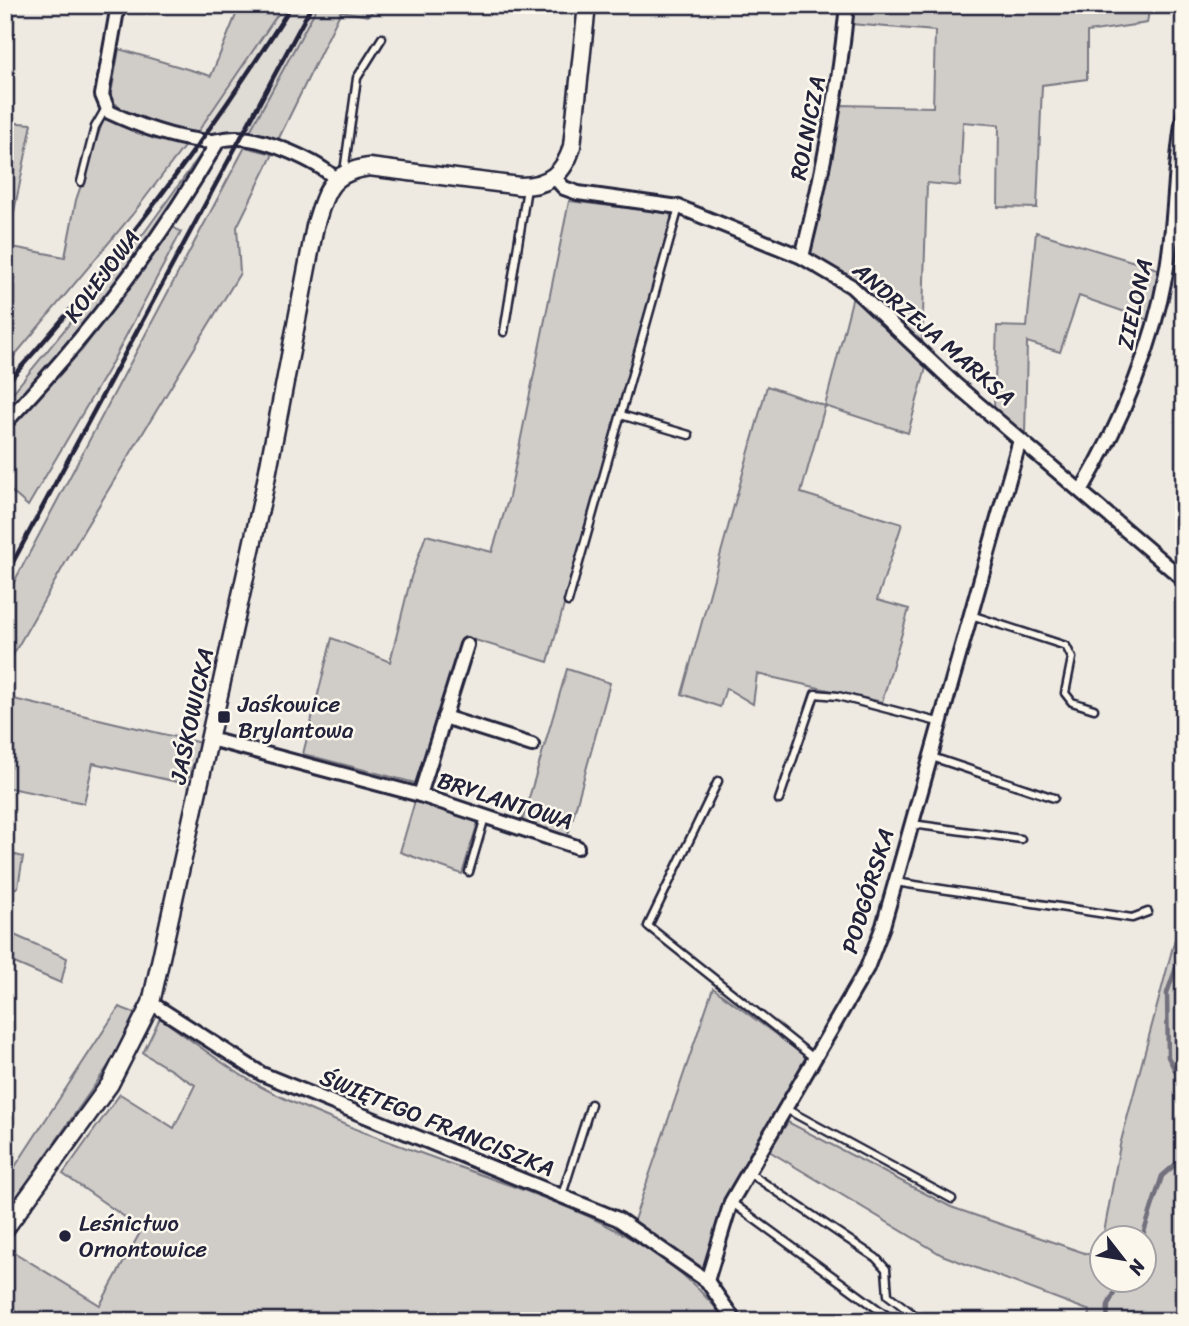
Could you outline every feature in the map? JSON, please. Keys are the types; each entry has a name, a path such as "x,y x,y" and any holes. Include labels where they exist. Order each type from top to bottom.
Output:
{"street":[{"path":"118,5 102,95 109,113 137,125 217,143 241,137 340,176 369,167 527,186 554,177 569,158 587,5"},
{"name":"ROLNICZA","path":"802,257 830,139 847,5"},
{"name":"ZIELONA","path":"1081,491 1137,383 1156,323 1167,270 1184,113"},
{"name":"KOLEJOWA","path":"5,423 94,321 163,227 217,143"},
{"name":"JAŚKOWICKA","path":"5,1228 110,1084 151,1003 264,491 315,226 325,193 340,176"},
{"name":"ANDRZEJA MARKSA","path":"554,177 564,188 578,193 679,206 802,257 851,286 1020,440 1184,580"},
{"name":"PODGÓRSKA","path":"707,1281 731,1202 816,1060 867,968 895,882 938,722 1020,440"},
{"name":"BRYLANTOWA","path":"420,795 467,645"},
{"path":"444,717 532,745"},
{"name":"BRYLANTOWA","path":"210,740 420,795 577,847"},
{"name":"ŚWIĘTEGO FRANCISZKA","path":"151,1003 262,1074 618,1219 707,1281"},
{"path":"707,1281 735,1321"}],"lane":[{"path":"340,176 357,78 382,38"},
{"path":"81,182 95,127 106,108"},
{"path":"504,332 527,186"},
{"path":"568,602 679,206"},
{"path":"621,415 689,435"},
{"path":"969,615 994,620 1066,646 1072,658 1065,693 1072,702 1094,709"},
{"path":"779,800 815,694 838,696 938,722"},
{"path":"929,756 1054,798"},
{"path":"718,781 648,926 816,1060"},
{"path":"469,872 485,817"},
{"path":"910,824 1021,839"},
{"path":"895,882 1132,918 1148,912"},
{"path":"561,1197 591,1104"},
{"path":"786,1109 952,1199"},
{"path":"748,1172 876,1258 887,1269 888,1295 922,1321"},
{"path":"731,1202 894,1321"}],"shaded area":[{"path":"240,5 284,5 197,133 140,119 110,99 119,49 211,76"},
{"path":"284,5 318,5 249,133 230,131 212,137 197,133"},
{"path":"318,5 379,5 368,16 341,11 277,142 249,133"},
{"path":"852,5 1150,5 1147,23 1087,32 1087,79 1042,85 1037,208 998,207 999,125 963,122 960,186 927,183 922,347 809,255 840,105 933,107 935,31 851,24"},
{"path":"104,118 186,144 132,215 5,367 5,122 32,124 7,246 65,257 76,200"},
{"path":"245,147 273,154 237,227 240,273 84,530 5,669 5,599"},
{"path":"201,154 203,160 110,293 5,417 5,402 144,233"},
{"path":"569,201 670,213 672,222 548,662 465,637 419,784 303,754 332,638 390,662 411,577 426,535 492,552 509,497"},
{"path":"173,227 181,232 109,368 28,506 5,486 5,432 82,350"},
{"path":"1036,232 1161,270 1151,321 1079,296 1060,352 1027,342 1025,435 994,409 997,326 1027,327"},
{"path":"853,296 927,364 908,433 825,406"},
{"path":"767,386 825,406 801,493 902,524 877,600 909,609 882,702 757,674 753,704 726,688 720,707 682,694"},
{"path":"567,669 610,683 567,839 521,825"},
{"path":"5,697 201,743 186,784 93,763 84,803 5,787"},
{"path":"415,801 479,819 462,874 400,852"},
{"path":"5,852 23,857 18,887 5,893"},
{"path":"1184,905 1184,1321 1089,1321 1090,1311 942,1255 769,1151 788,1122 951,1207 1088,1254 1088,1294 1158,1294 1158,1224 1106,1224 1120,1145"},
{"path":"5,931 67,958 61,983 5,959"},
{"path":"713,988 809,1059 709,1259 701,1270 633,1223"},
{"path":"119,1007 135,1013 113,1059 5,1214 5,1182"},
{"path":"160,1018 216,1058 275,1094 373,1136 543,1198 611,1228 674,1267 701,1292 726,1321 5,1321 7,1248 100,1305 142,1229 63,1174 120,1094 174,1128 195,1085 143,1053"}],"waterway":[{"path":"1184,945 1167,993 1168,1057 1184,1087"},
{"path":"1147,1224 1162,1176 1184,1157"},
{"path":"1107,1321 1108,1305 1114,1294"}],"railway":[{"path":"5,385 120,249 192,153 292,5"},
{"path":"5,577 312,5"}],"place":[{"name":"Jaśkowice Brylantowa","path":"224,717"},
{"name":"Leśnictwo Ornontowice","path":"65,1236"}]}
